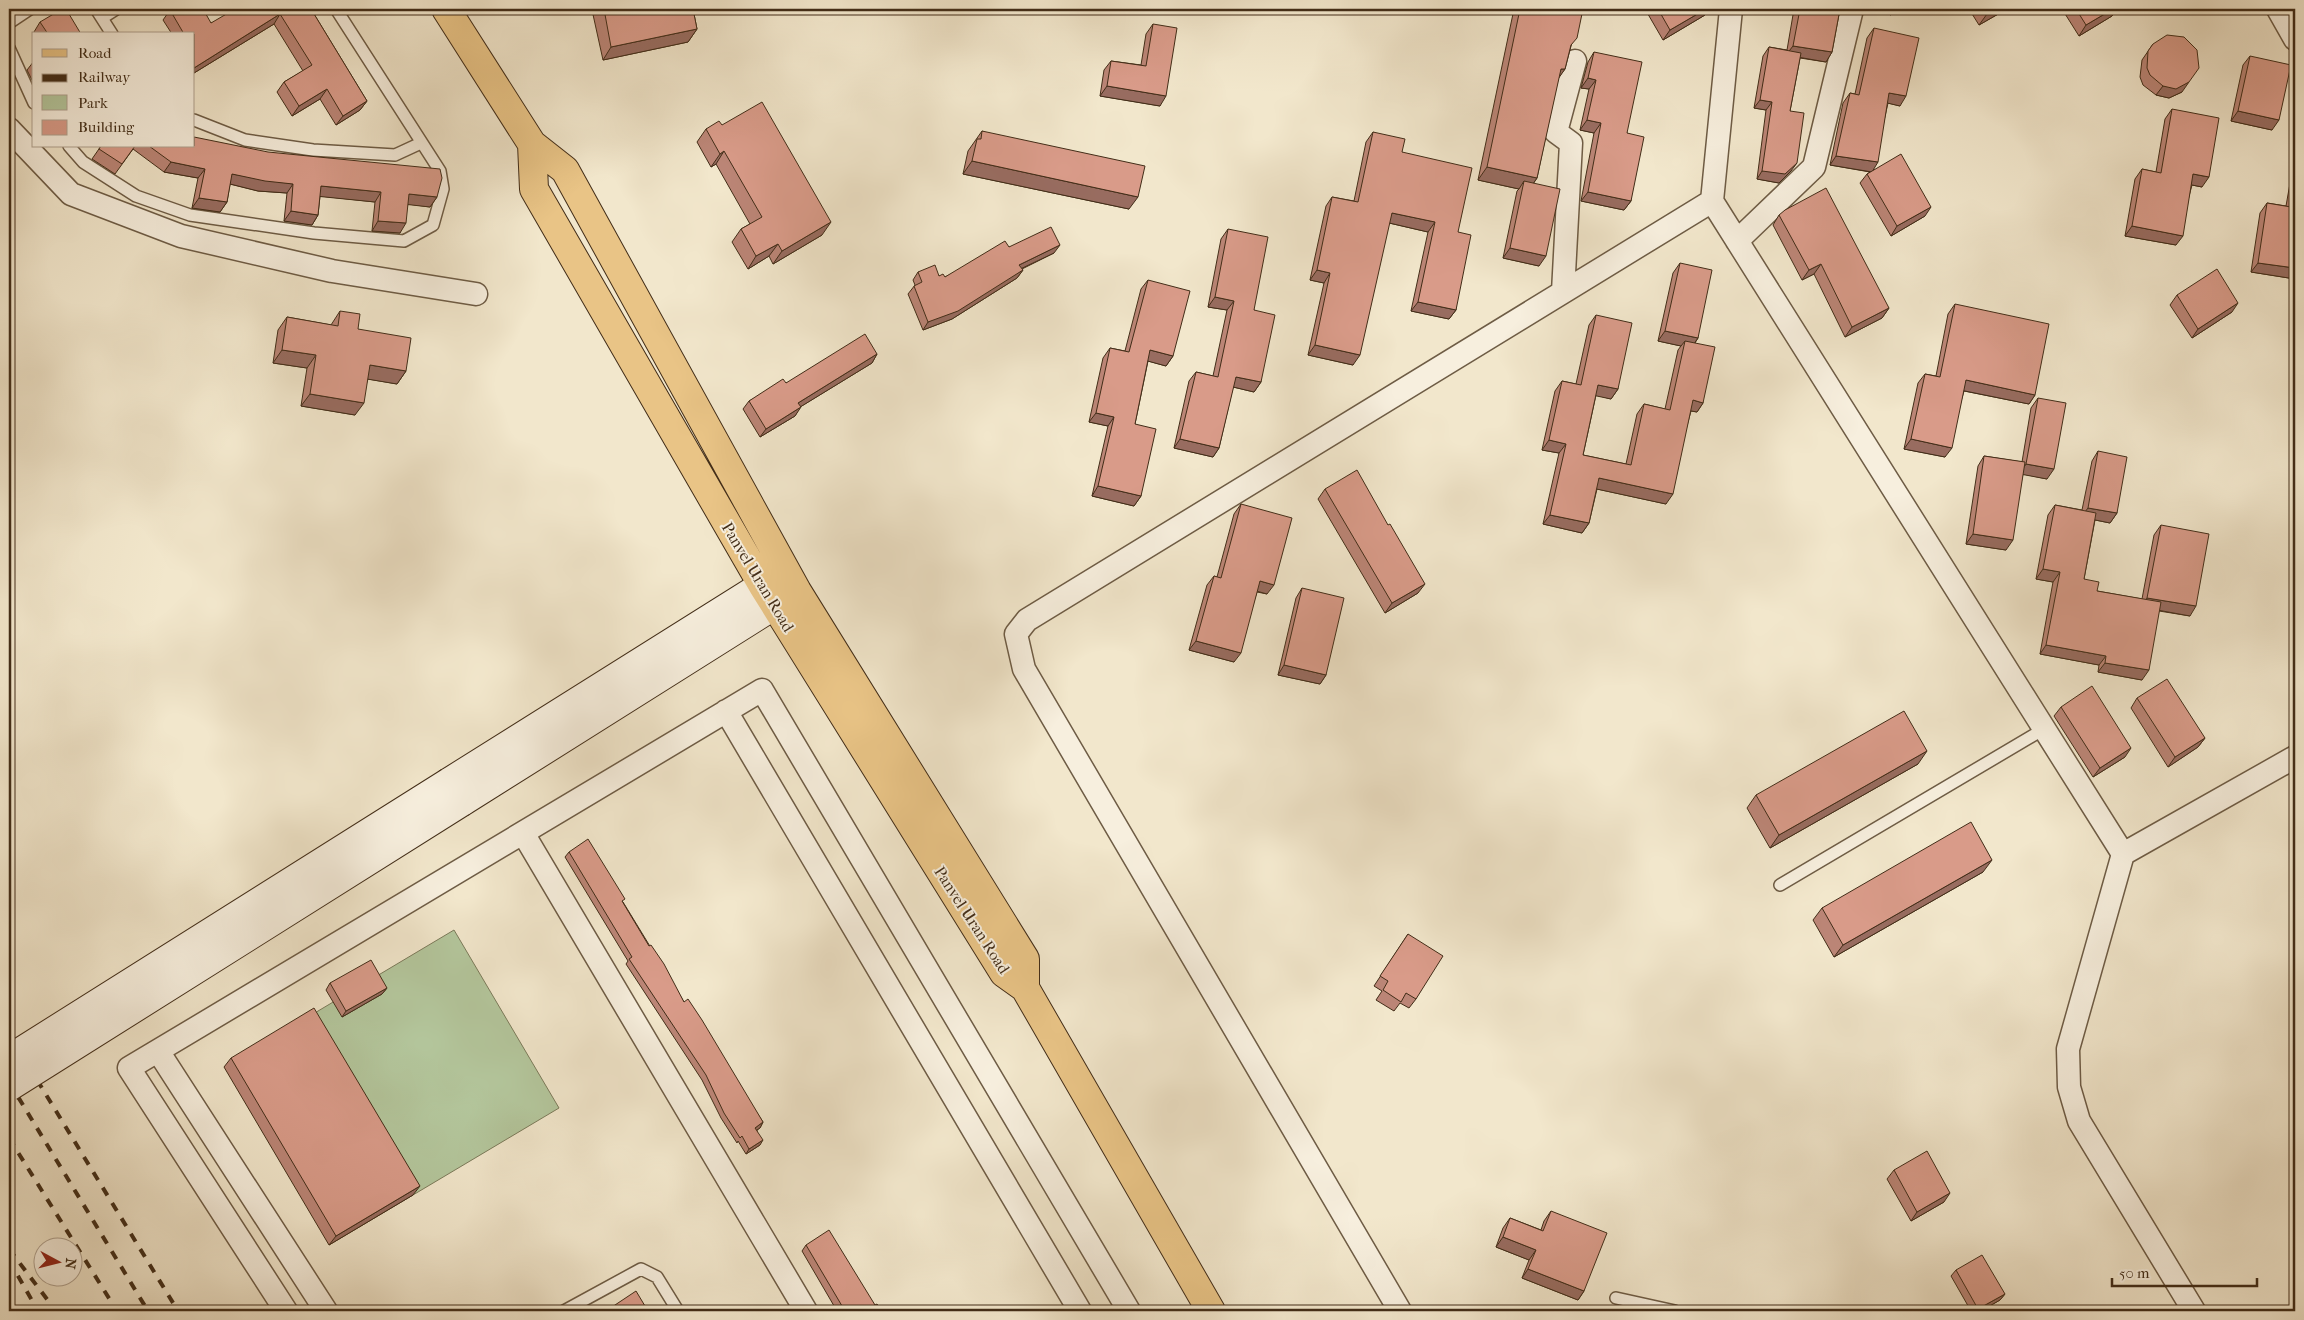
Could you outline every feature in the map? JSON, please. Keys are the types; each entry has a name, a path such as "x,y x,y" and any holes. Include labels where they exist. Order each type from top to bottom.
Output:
{"main road":[{"name":"Panvel Uran Road","path":"446,9 532,144 565,170 792,580 1025,959 1025,988"},
{"name":"Panvel Uran Road","path":"532,144 534,189 769,596 1004,973 1025,988 1211,1311"},
{"path":"9,1059 456,792 792,580"},
{"path":"9,1088 456,792"}],"street":[{"path":"1731,9 1712,201 2123,854"},
{"path":"1737,241 1814,167 1852,9"},
{"path":"2278,9 2295,39"},
{"path":"1563,292 1571,143 1556,132 1575,61"},
{"path":"9,129 71,194 181,236 332,271 476,294"},
{"path":"1400,1311 1024,669 1016,634 1028,620 1712,201"},
{"path":"286,1311 129,1068 762,690 1129,1311"},
{"path":"726,712 1080,1311"},
{"path":"2194,1311 2079,1121 2069,1087 2068,1050 2123,854 2295,757"},
{"path":"523,833 806,1311"},
{"path":"158,1051 326,1311"}],"lane":[{"path":"9,23 30,9"},
{"path":"111,32 99,14 116,9"},
{"path":"71,148 83,162 136,196 190,215 314,233 404,241 433,225 443,189 440,171 336,9"},
{"path":"9,48 32,99"},
{"path":"195,120 245,140 313,150 395,155 421,143"},
{"path":"1780,885 2044,729"},
{"path":"564,1311 641,1268 657,1277 678,1311"},
{"path":"1616,1298 1675,1311"}],"green space":[{"path":"454,930 559,1108 413,1195 308,1017"}],"building":[{"path":"62,9 66,9 80,32 47,32 40,22"},
{"path":"203,9 211,23 235,9 311,9 367,101 343,116 327,89 299,106 284,82 312,65 280,14 195,67 195,32 183,32 170,10"},
{"path":"604,9 693,9 697,29 611,47"},
{"path":"1520,9 1583,9 1577,38 1571,45 1565,69 1561,69 1537,178 1487,167"},
{"path":"1658,9 1706,9 1670,30"},
{"path":"1800,9 1840,9 1832,52 1793,46"},
{"path":"1983,9 1996,9 1987,14"},
{"path":"2076,9 2113,9 2086,25"},
{"path":"1153,24 1177,28 1166,96 1107,86 1111,61 1146,66"},
{"path":"1874,28 1919,38 1906,96 1889,93 1878,162 1836,156 1850,93 1859,95"},
{"path":"2167,35 2184,37 2197,50 2199,68 2189,82 2176,89 2163,86 2150,75 2147,68 2148,51 2153,44"},
{"path":"1769,47 1801,53 1790,111 1804,113 1797,163 1785,174 1762,171 1772,102 1760,100"},
{"path":"1594,52 1642,62 1627,133 1644,137 1631,201 1588,192 1601,123 1587,120 1596,80 1588,78"},
{"path":"2250,56 2291,65 2279,120 2238,111"},
{"path":"762,102 831,222 782,251 778,244 756,256 741,229 762,217 724,151 720,154 706,129 719,121 722,125"},
{"path":"2172,109 2219,118 2209,177 2193,174 2183,236 2132,226 2142,169 2161,173"},
{"path":"982,131 1145,166 1138,197 972,161 977,139 981,139"},
{"path":"1373,132 1405,139 1402,152 1472,168 1458,232 1471,235 1456,310 1418,302 1435,222 1392,213 1360,355 1315,345 1330,273 1317,270 1332,197 1358,202"},
{"path":"195,137 268,152 440,169 442,178 437,197 409,194 406,223 378,221 381,192 321,186 318,215 291,211 293,184 265,181 232,174 227,202 199,198 205,169 171,162 152,148 195,148"},
{"path":"100,148 134,148 122,164"},
{"path":"1901,154 1931,207 1897,226 1867,174"},
{"path":"1524,181 1560,189 1546,256 1510,248"},
{"path":"2295,184 2295,268 2258,263 2267,203 2291,207"},
{"path":"1826,188 1889,308 1852,327 1821,264 1809,270 1779,215"},
{"path":"1051,227 1060,245 1019,265 1023,270 958,311 928,322 914,286 922,282 918,272 935,265 939,276 943,274 945,277 1005,241 1009,247"},
{"path":"1228,229 1268,237 1254,310 1275,315 1261,382 1236,377 1219,448 1180,439 1196,372 1218,377 1234,301 1215,297"},
{"path":"1680,263 1712,270 1698,338 1665,331"},
{"path":"2217,269 2238,303 2198,329 2177,295"},
{"path":"1148,280 1190,291 1173,356 1150,350 1135,424 1156,429 1141,496 1098,486 1114,417 1096,413 1110,348 1129,352"},
{"path":"1955,304 2049,324 2035,395 1966,380 1952,448 1911,439 1925,374 1940,377"},
{"path":"340,311 360,314 358,329 411,338 406,371 370,365 364,403 310,394 316,355 282,350 287,317 338,326"},
{"path":"1596,315 1632,323 1618,389 1598,385 1583,455 1631,465 1644,404 1670,410 1685,341 1715,347 1703,403 1693,400 1673,494 1599,478 1589,523 1550,515 1566,444 1549,440 1562,381 1581,385"},
{"path":"865,334 877,354 798,403 801,407 766,429 749,401 783,379 786,383"},
{"path":"2038,398 2066,403 2054,469 2026,464"},
{"path":"2098,451 2127,457 2117,513 2088,508"},
{"path":"1984,456 2025,462 2013,540 1973,534"},
{"path":"1357,470 1388,525 1390,524 1425,584 1392,603 1325,489"},
{"path":"1241,504 1292,518 1274,585 1260,581 1241,653 1196,641 1214,576 1221,578"},
{"path":"2055,505 2096,513 2084,579 2099,582 2097,591 2161,602 2149,670 2105,663 2106,656 2046,645 2060,572 2043,569"},
{"path":"2161,525 2209,534 2196,606 2147,598"},
{"path":"1302,588 1344,598 1326,675 1284,665"},
{"path":"2167,679 2205,738 2175,757 2137,698"},
{"path":"2092,686 2131,748 2100,768 2061,707"},
{"path":"1904,711 1927,751 1779,835 1756,795"},
{"path":"1971,822 1992,860 1843,945 1822,908"},
{"path":"588,839 625,899 622,901 649,946 651,945 664,964 684,1002 688,999 702,1020 763,1122 755,1128 763,1140 749,1149 742,1136 740,1138 724,1113 706,1075 629,959 632,957 569,852"},
{"path":"1408,934 1443,956 1416,999 1406,993 1401,1002 1383,990 1388,981 1380,976"},
{"path":"371,960 387,988 346,1011 330,983"},
{"path":"314,1008 420,1186 336,1236 231,1058"},
{"path":"1927,1151 1950,1193 1917,1212 1894,1170"},
{"path":"1551,1211 1607,1233 1584,1291 1528,1269 1536,1250 1503,1237 1510,1218 1543,1231"},
{"path":"829,1230 875,1305 877,1304 882,1311 845,1311 806,1245"},
{"path":"1982,1255 2005,1294 1978,1309 1956,1270"},
{"path":"636,1291 648,1311 614,1311 612,1307"},
{"path":"671,1306 675,1311 664,1311"}],"railway":[{"path":"9,1034 178,1311"},
{"path":"9,1082 148,1311"},
{"path":"9,1138 117,1311"},
{"path":"9,1249 56,1311"},
{"path":"9,1260 38,1311"}]}
